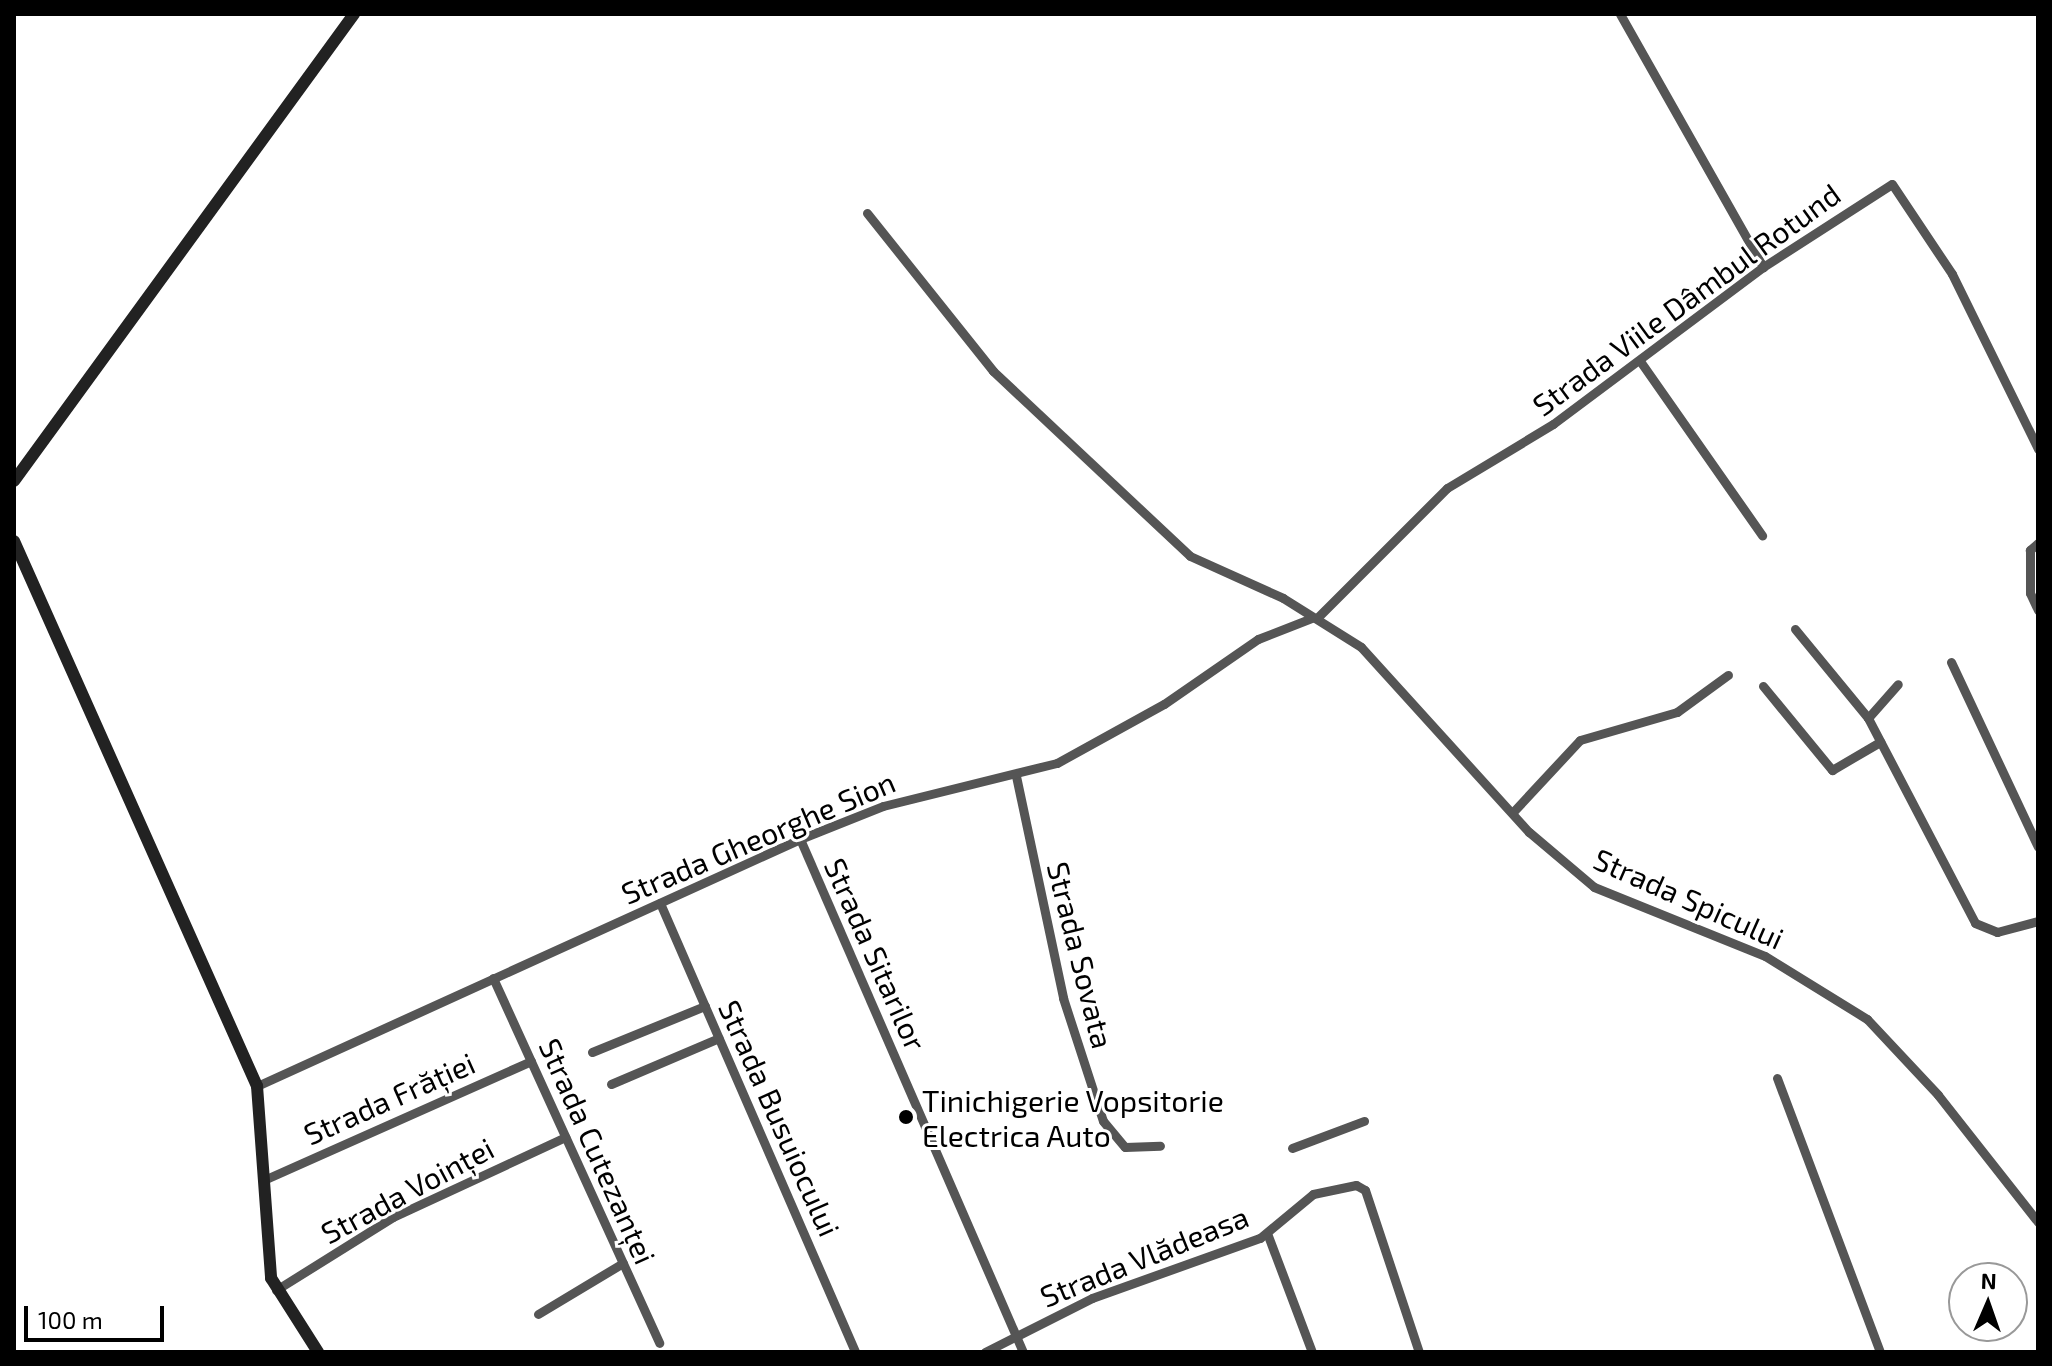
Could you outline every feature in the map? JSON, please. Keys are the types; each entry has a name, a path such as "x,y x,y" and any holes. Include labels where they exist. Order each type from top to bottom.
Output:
{"street":[{"path":"14,481 354,14"},
{"path":"1620,14 1763,267"},
{"name":"Strada Viile Dâmbul Rotund","path":"1317,618 1422,507 1640,361 1763,267 1892,184 1952,274 2038,449"},
{"name":"Strada Spicului","path":"867,213 993,371 1190,556 1317,618 1380,663 1513,812 1594,887 1765,956 1867,1019 1938,1095 2038,1222"},
{"path":"1640,361 1762,535"},
{"path":"14,541 257,1086 275,1291 318,1352"},
{"path":"2035,544 2030,593 2038,610"},
{"name":"Strada Gheorghe Sion","path":"257,1086 800,839 883,806 1016,776 1057,763 1164,704 1258,639 1317,618"},
{"path":"1795,629 1868,718 1955,895 1988,931 2038,921"},
{"path":"1951,662 2038,847"},
{"path":"1513,812 1580,740 1696,703 1728,675"},
{"path":"1868,718 1898,684"},
{"path":"1763,686 1832,770 1880,742"},
{"name":"Strada Sovata","path":"1016,776 1063,998 1103,1121 1125,1147 1160,1146"},
{"name":"Strada Sitarilor","path":"800,839 1023,1352"},
{"name":"Strada Busuiocului","path":"660,903 855,1352"},
{"name":"Strada Cutezanței","path":"493,978 659,1343"},
{"path":"592,1052 705,1006"},
{"path":"611,1084 719,1038"},
{"name":"Strada Frăției","path":"266,1179 531,1061"},
{"path":"1777,1078 1880,1352"},
{"path":"1292,1148 1364,1121"},
{"name":"Strada Voinței","path":"275,1291 393,1217 565,1137"},
{"name":"Strada Vlădeasa","path":"985,1352 1092,1298 1267,1233 1305,1198 1361,1186 1419,1352"},
{"path":"1267,1233 1312,1352"},
{"path":"538,1314 623,1263"}],"place":[{"name":"Tinichigerie Vopsitorie Electrica Auto","path":"906,1117"}]}
